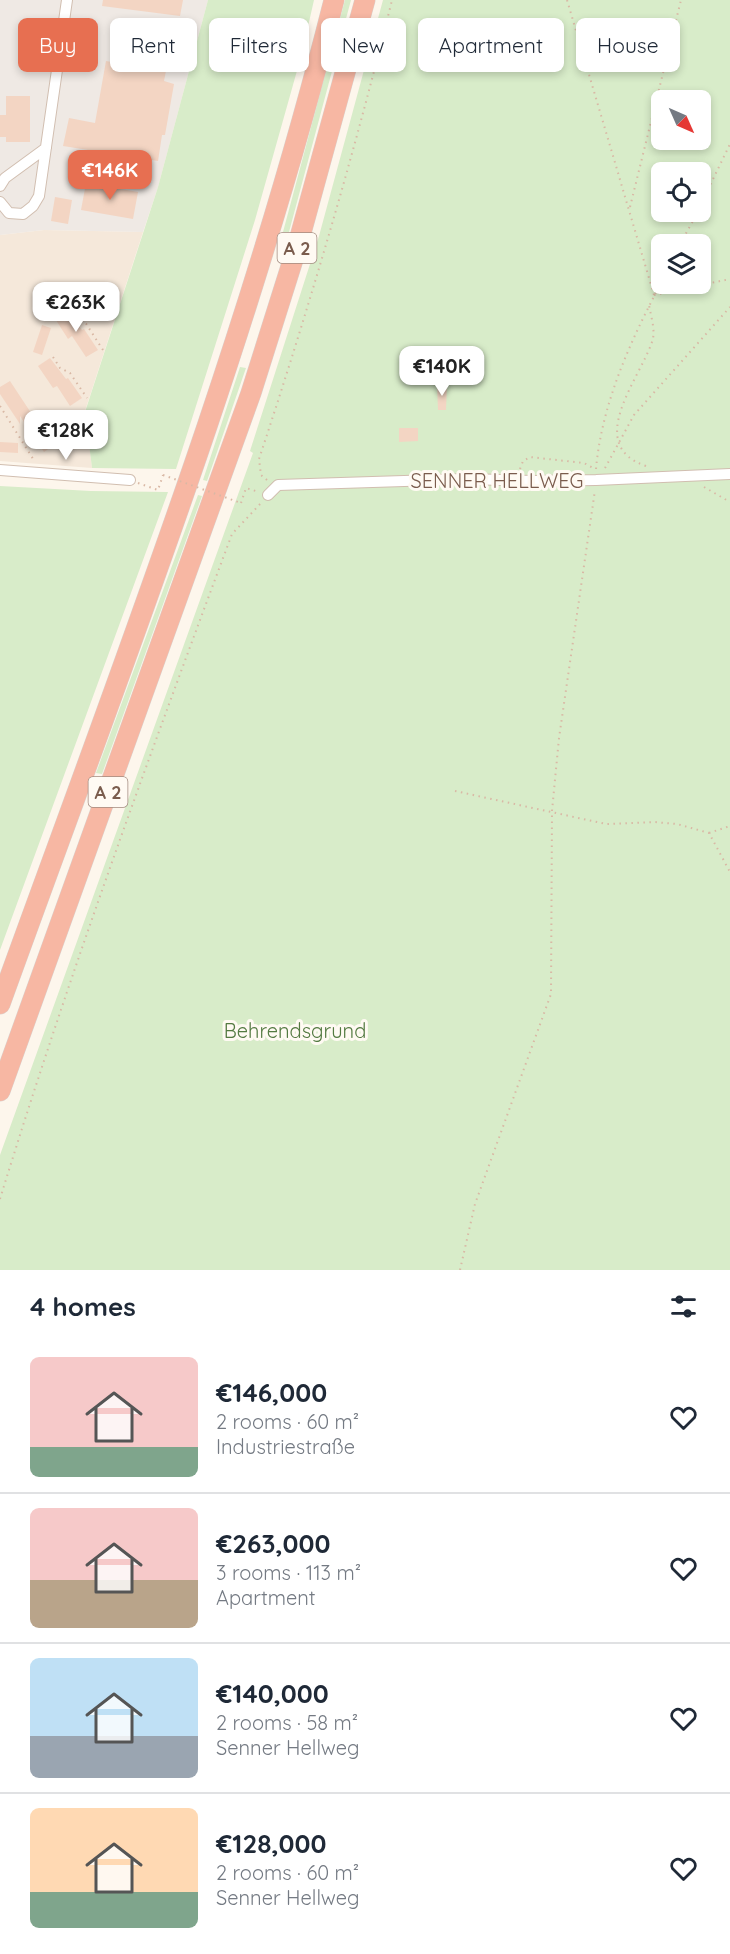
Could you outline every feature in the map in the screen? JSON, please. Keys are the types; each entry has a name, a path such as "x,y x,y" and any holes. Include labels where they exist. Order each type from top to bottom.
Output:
{"highway":[{"name":"A 2","path":"0,1004 213,411 279,202 334,0"},
{"name":"A 2","path":"0,1091 251,393 298,244 365,0"}],"street":[{"path":"0,202 9,213 23,214 33,206 39,196 67,0"},
{"path":"0,186 5,178 46,148"},
{"path":"0,470 130,480"},
{"name":"SENNER HELLWEG","path":"278,485 327,481 467,479 520,481 596,475 730,474"},
{"path":"266,494 278,485"}],"path":[{"path":"278,485 261,474 260,459 328,240 372,83 392,0"},
{"path":"460,1270 478,1195 551,994 552,811 559,738 598,448 610,397 626,354 654,295 630,207 567,0"},
{"path":"630,207 681,0"},
{"path":"711,183 730,144"},
{"path":"654,295 730,279"},
{"path":"649,305 653,340 616,420 616,436 624,452 633,462 652,468"},
{"path":"596,475 609,463 633,415 730,307"},
{"path":"69,308 77,319 85,322 103,350"},
{"path":"53,357 60,368 70,373 87,398"},
{"path":"0,406 29,449 38,473"},
{"path":"520,481 520,467 523,461 530,457 584,463 596,475"},
{"path":"0,1199 29,1104 124,823 232,534 266,494 246,488 241,503 163,475 158,490 147,486"},
{"path":"687,476 730,502"},
{"path":"455,791 606,824 654,822 677,824 709,832 730,826"},
{"path":"709,832 730,872"}],"shaded area":[{"path":"0,0 208,0 197,41 197,18 110,18 110,72 189,72 158,187 143,232 44,230 0,235"},
{"path":"44,230 143,232 85,411 92,468 0,461 0,235"}],"green space":[{"path":"208,0 314,0 309,22 309,18 209,18 209,72 297,72 255,220 176,469 92,468 85,412 158,187 189,72 197,72 197,41"},
{"path":"345,0 351,0 346,18 340,18"},
{"name":"Behrendsgrund","path":"383,0 730,0 730,1270 0,1270 0,1155 253,453 250,451 319,236 363,72 406,72 406,18 378,18"},
{"path":"326,72 332,72 289,232 283,232"},
{"path":"240,367 246,368 207,481 203,480"},
{"path":"0,486 168,492 0,950"},
{"path":"198,495 202,496 102,774 96,773"}],"building":[{"path":"103,0 183,0 180,16 102,6"},
{"path":"106,61 110,62 110,72 166,72 164,81 174,84 158,161 63,146 69,118 95,123"},
{"path":"6,96 30,96 30,142 6,142 6,137 0,137 0,115 6,115"},
{"path":"86,183 138,192 133,219 81,210"},
{"path":"55,197 72,200 68,224 51,221"},
{"path":"66,310 82,330 84,329 98,350 86,357 72,336 68,339 54,317"},
{"path":"42,325 51,328 42,355 33,352"},
{"path":"50,358 82,398 70,406 57,386 53,388 38,366"},
{"path":"10,381 37,422 42,419 57,443 44,452 20,416 20,424 0,394 0,387"},
{"path":"437,384 447,384 446,410 438,410"},
{"path":"399,428 418,428 418,441 399,442"},
{"path":"0,442 18,443 18,453 0,452"}]}
